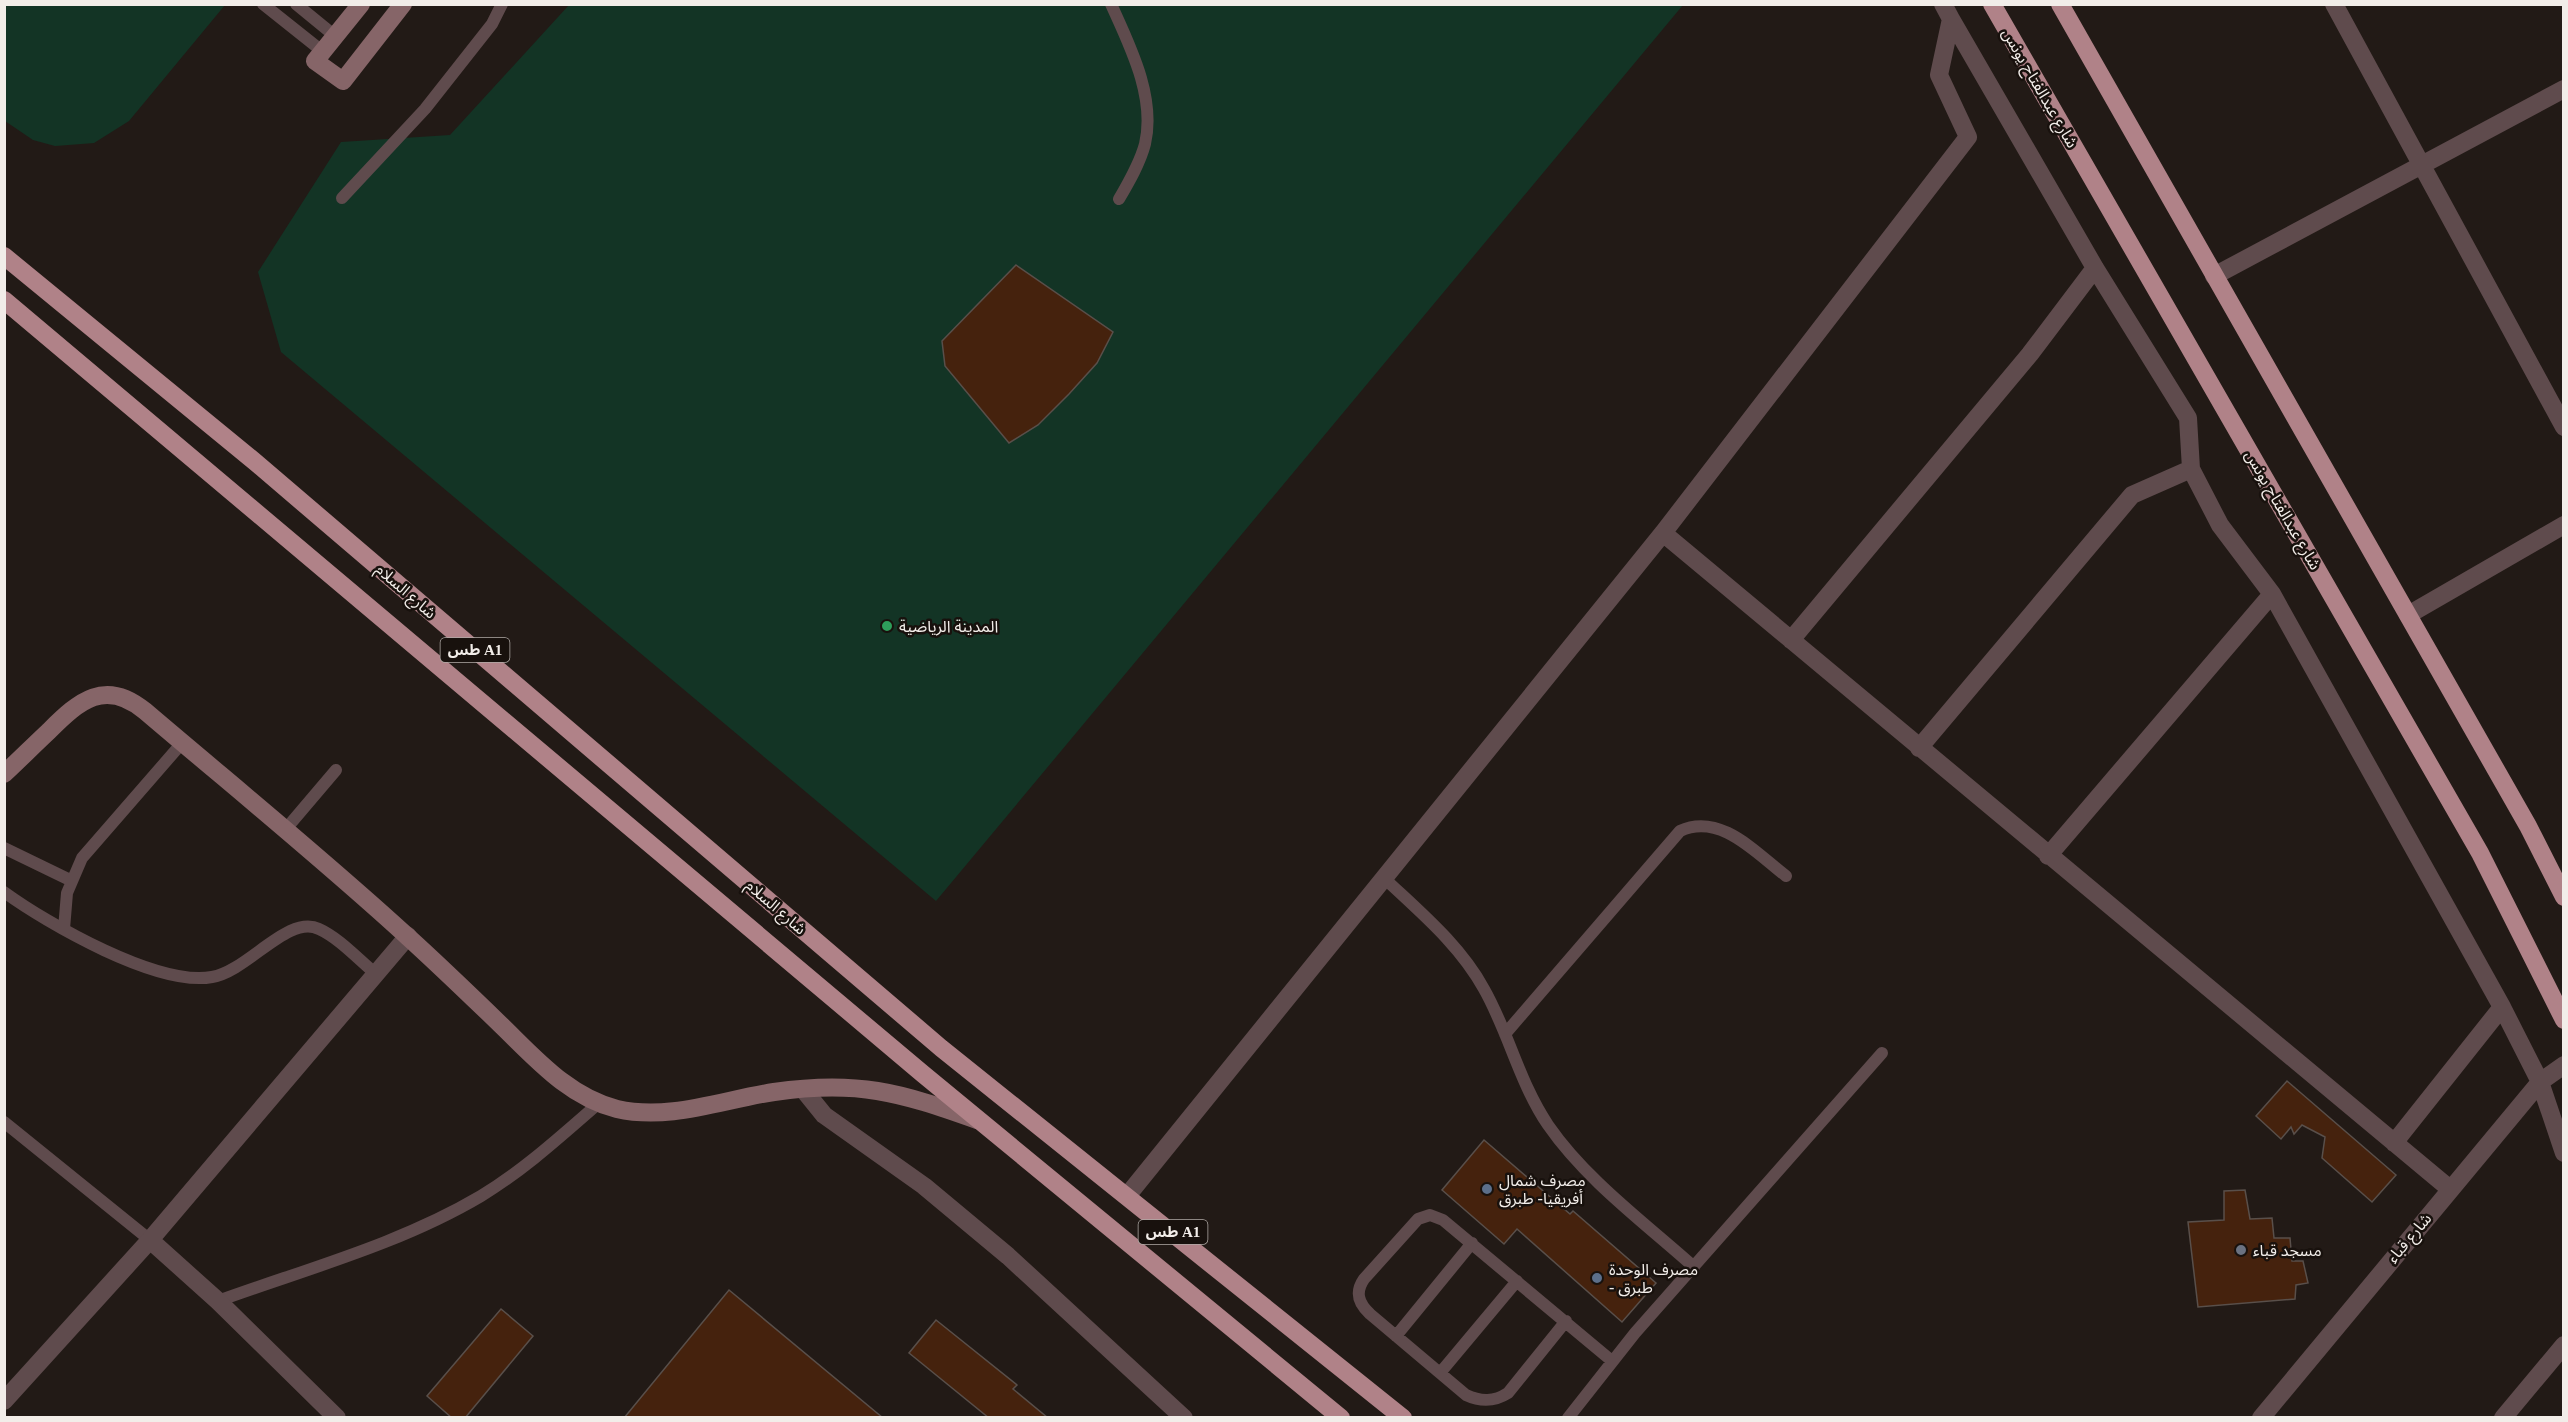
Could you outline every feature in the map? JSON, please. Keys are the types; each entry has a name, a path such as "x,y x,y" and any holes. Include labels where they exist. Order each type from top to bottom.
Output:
{"highway":[{"name":"شارع عبدالفتاح يونس","path":"1992,4 2480,853 2564,1020"},
{"path":"2060,4 2528,825 2564,897"},
{"name":"شارع السلام","path":"4,256 263,468 941,1048 1128,1196"},
{"name":"شارع السلام","path":"4,300 978,1120"},
{"name":"طس A1","path":"978,1120 1341,1418"},
{"name":"طس A1","path":"1128,1196 1403,1418"}],"main road":[{"path":"361,4 319,56 343,81 403,4"},
{"path":"4,774 76,705 96,696 117,696 137,704 408,936 566,1085 599,1103 636,1112 672,1112 803,1089 846,1086 885,1090 978,1120"}],"street":[{"path":"2334,4 2564,427"},
{"path":"1947,12 2095,268 2188,418 2191,469 2220,525 2272,594 2502,1007 2540,1082 2564,1152"},
{"path":"1128,1196 1663,533 1968,137 1939,75 1947,12"},
{"path":"2214,276 2564,89"},
{"path":"1791,640 2030,354 2095,268"},
{"path":"1919,747 2132,495 2191,469"},
{"path":"2408,615 2564,525"},
{"path":"1663,533 2450,1190"},
{"path":"2048,856 2272,594"},
{"path":"4,1401 150,1240 408,936"},
{"path":"2394,1143 2502,1007"},
{"name":"شارع قباء","path":"2261,1418 2540,1082 2564,1065"},
{"path":"803,1089 824,1115 924,1186 999,1248 1184,1418"},
{"path":"150,1240 218,1301 337,1418"},
{"path":"2503,1418 2564,1345"}],"lane":[{"path":"263,4 319,56"},
{"path":"296,4 335,36"},
{"path":"342,198 425,109 492,24 502,4"},
{"path":"1112,4 1145,93 1147,121 1145,143 1133,174 1119,199"},
{"path":"64,929 64,905 70,880 90,848 182,742"},
{"path":"285,830 336,770"},
{"path":"1505,1034 1680,831 1698,825 1724,830 1786,876"},
{"path":"4,848 70,880"},
{"path":"1384,878 1450,941 1468,964 1491,1002 1533,1101 1563,1145 1694,1267"},
{"path":"4,892 64,929 136,963 181,978 211,978 236,969 291,928 306,925 320,929 376,974"},
{"path":"1568,1418 1612,1361 1882,1053"},
{"path":"218,1301 398,1236 455,1210 533,1159 599,1103"},
{"path":"4,1122 150,1240"},
{"path":"1566,1321 1515,1386 1500,1398 1491,1401 1474,1399 1396,1336 1360,1303 1359,1290 1364,1279 1422,1217 1430,1215 1439,1218 1472,1243 1566,1321 1612,1361"},
{"path":"1396,1336 1472,1243"},
{"path":"1440,1373 1516,1281"}],"green space":[{"path":"5,4 225,5 129,121 94,143 55,146 33,140 5,121"},
{"name":"المدينة الرياضية","path":"569,5 1683,5 936,901 281,352 258,272 341,142 450,135"}],"building":[{"path":"1016,265 1113,332 1097,363 1069,394 1038,425 1009,443 945,366 942,341"},
{"path":"2287,1081 2396,1175 2372,1202 2322,1158 2325,1137 2302,1125 2294,1134 2291,1127 2281,1139 2256,1116"},
{"path":"1484,1140 1570,1214 1573,1211 1656,1283 1622,1322 1517,1229 1504,1244 1442,1190"},
{"name":"مسجد قباء","path":"2245,1190 2250,1219 2272,1218 2274,1238 2290,1238 2292,1261 2303,1261 2308,1283 2296,1285 2295,1299 2198,1307 2188,1222 2224,1220 2224,1191"},
{"path":"729,1290 883,1418 624,1418"},
{"path":"501,1309 533,1336 465,1418 452,1418 427,1396"},
{"path":"936,1320 1017,1385 1013,1389 1048,1418 989,1418 909,1353"}],"place":[{"name":"المدينة الرياضية","path":"887,626"},
{"name":"مصرف شمال أفريقيا- طبرق","path":"1487,1189"},
{"name":"مسجد قباء","path":"2241,1250"},
{"name":"مصرف الوحدة - طبرق","path":"1597,1278"}]}
